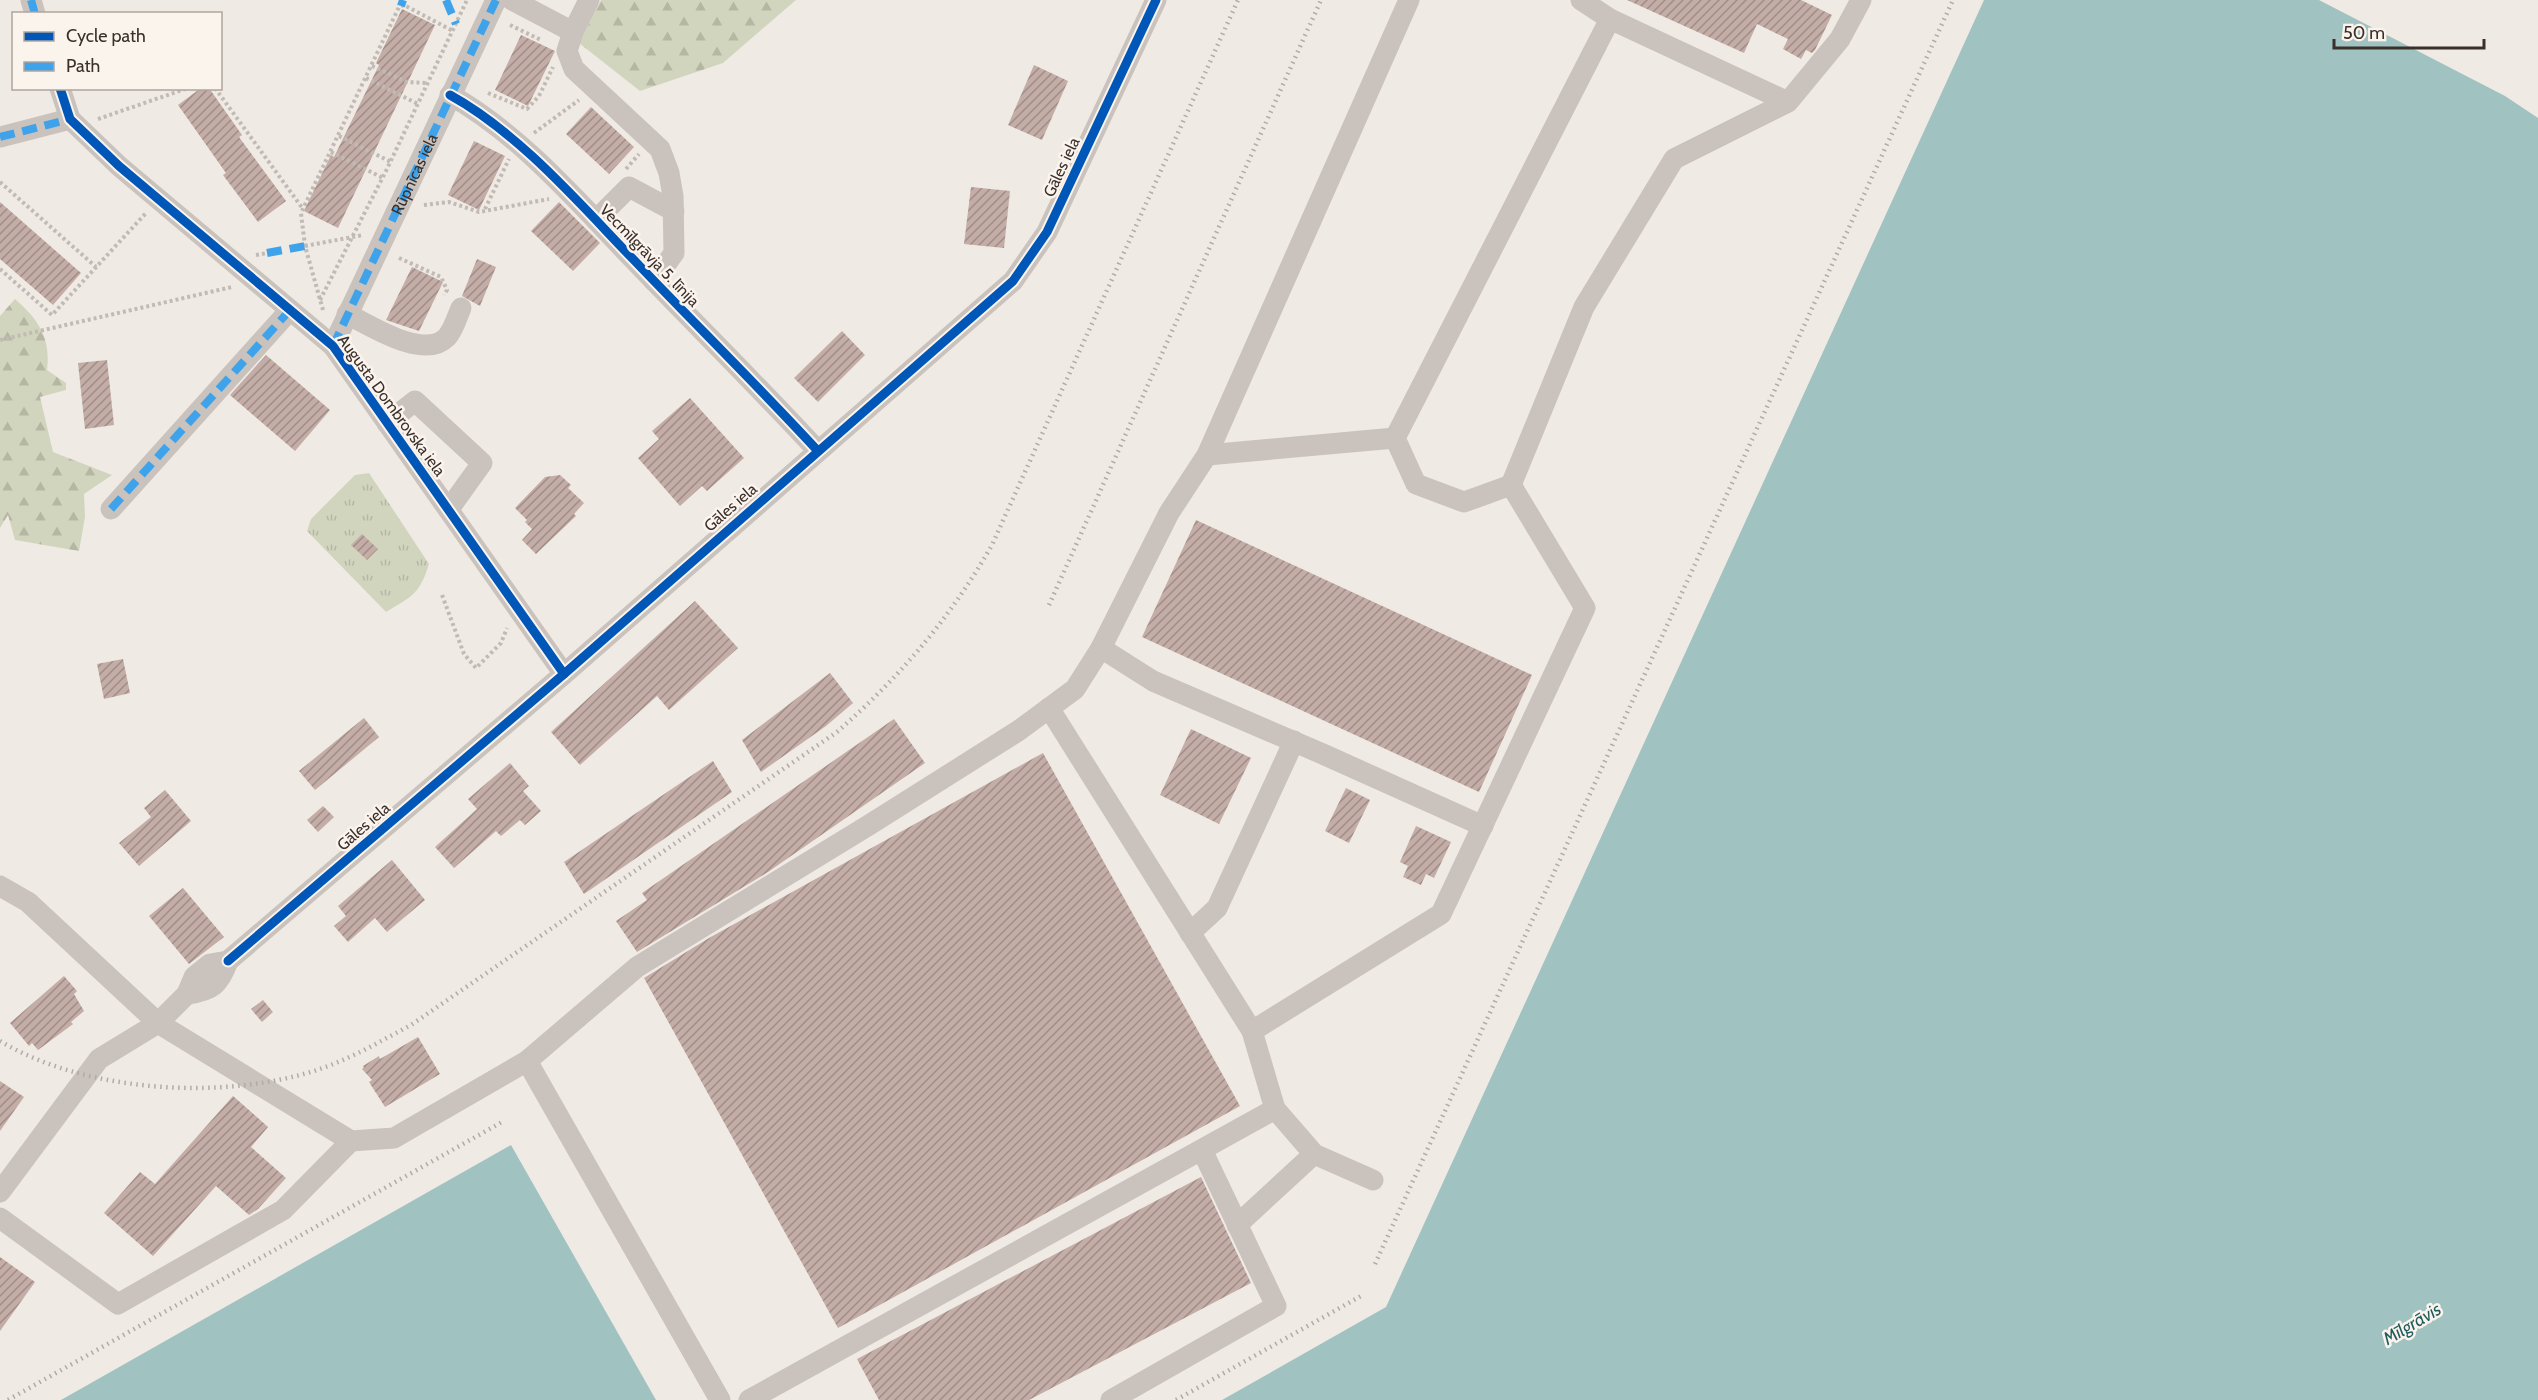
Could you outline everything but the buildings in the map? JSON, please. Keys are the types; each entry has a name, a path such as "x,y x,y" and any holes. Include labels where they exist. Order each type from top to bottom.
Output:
{"street":[{"name":"Rūpnīcas iela","path":"333,346 496,0"},
{"path":"512,0 573,32"},
{"path":"589,0 573,32 567,51 574,69 660,149 669,173 674,211 674,253 654,281"},
{"name":"Gāles iela","path":"158,1023 187,994 207,992 222,976 228,961 564,674 817,450 1013,281 1047,232 1156,0"},
{"path":"0,886 28,902 158,1023 351,1141 394,1138 527,1061 637,967 1018,731 1075,689 1101,648 1169,513 1207,455 1409,0"},
{"path":"1581,0 1610,19 1788,102"},
{"path":"1395,438 1416,484 1464,502 1511,485 1584,307 1674,159 1788,102 1840,39 1861,0"},
{"path":"1395,438 1610,19"},
{"name":"Augusta Dombrovska iela","path":"61,90 70,119 118,166 333,346 564,674"},
{"name":"Vecmīlgrāvja 5. līnija","path":"450,95 471,107 518,144 567,191 817,450"},
{"path":"0,138 70,119"},
{"path":"596,220 629,187 674,211"},
{"path":"347,314 415,346 433,344 446,338 452,304"},
{"path":"111,509 290,310"},
{"path":"387,423 415,401 482,463 449,509"},
{"path":"1207,455 1395,438"},
{"path":"1252,1031 1441,914 1483,826 1586,608 1511,485"},
{"path":"1101,648 1153,681 1483,826"},
{"path":"1048,708 1252,1031 1275,1109 1314,1154 1373,1180"},
{"path":"1190,933 1217,908 1294,741"},
{"path":"0,1192 99,1059 158,1023"},
{"path":"527,1061 720,1400"},
{"path":"749,1400 1275,1109"},
{"path":"0,1218 118,1304 283,1210 351,1141"},
{"path":"1111,1400 1276,1306 1202,1150"},
{"path":"1238,1225 1314,1154"}],"path":[{"path":"320,301 391,162 467,0"},
{"path":"323,312 305,246 301,213 399,7 453,31"},
{"path":"510,25 547,43"},
{"path":"479,89 527,109 539,96 557,59"},
{"path":"372,66 407,82 428,83"},
{"path":"366,78 418,104"},
{"path":"70,119 91,121 182,90"},
{"path":"216,90 303,209"},
{"path":"485,209 518,144 583,97"},
{"path":"339,136 391,162"},
{"path":"618,177 642,151"},
{"path":"332,152 383,177"},
{"path":"0,182 96,267"},
{"path":"424,205 449,202 479,212 485,209 561,198 567,191"},
{"path":"0,270 52,315 158,200"},
{"path":"305,246 386,231"},
{"path":"399,258 441,278 452,304"},
{"path":"0,340 256,282"},
{"path":"442,595 464,654 476,668 501,643 506,634 508,622"}],"green space":[{"path":"601,0 796,0 723,63 640,91 579,43"},
{"path":"15,299 31,314 42,330 47,348 47,370 66,383 66,390 40,397 53,452 112,475 84,494 85,517 79,551 15,540 8,515 0,528 0,316"},
{"path":"369,473 429,564 414,594 386,612 307,531 311,519 355,475"}],"water":[{"name":"Mīlgrāvis","path":"1984,0 2319,0 2505,96 2538,118 2538,1400 1222,1400 1386,1307"},
{"path":"511,1145 656,1400 61,1400"}],"railway":[{"path":"0,1041 35,1058 73,1072 114,1081 157,1086 200,1088 242,1085 283,1079 332,1065 411,1025 837,732 882,690 923,645 959,597 992,545 1238,0"},
{"path":"1049,605 1321,0"},
{"path":"1375,1264 1953,0"},
{"path":"8,1400 502,1122"},
{"path":"1176,1400 1361,1296"}],"marked path":[{"path":"31,0 34,12"},
{"path":"401,6 403,0"},
{"path":"446,0 456,24"},
{"path":"333,346 496,0"},
{"path":"0,137 70,119"},
{"path":"267,253 305,246"},
{"path":"111,509 290,310"}],"cycle path":[{"path":"228,961 564,674 1013,281 1047,232 1156,0"},
{"path":"61,90 70,119 119,166 333,346 564,674"},
{"path":"450,95 500,129 547,170 817,450"}]}
